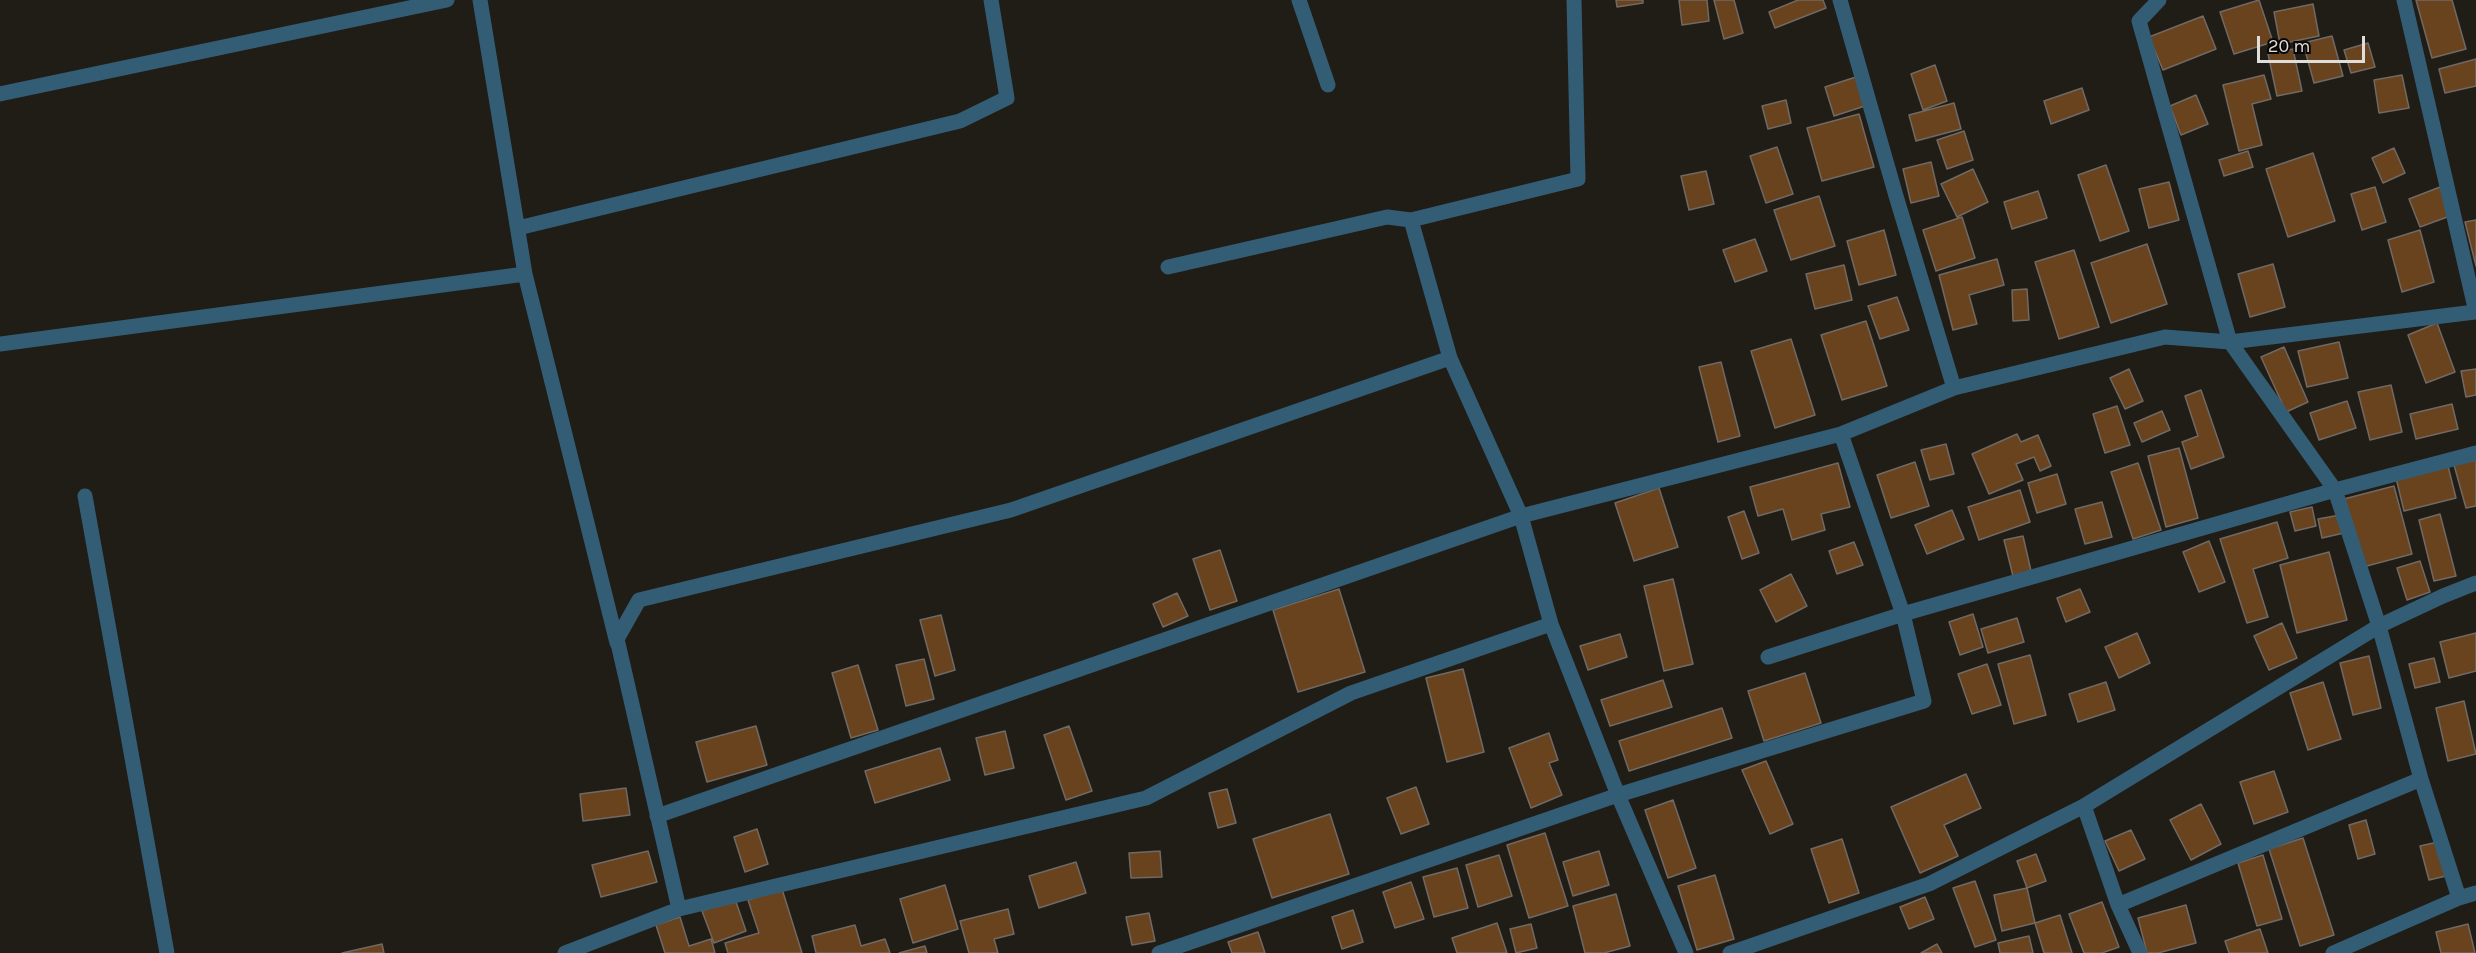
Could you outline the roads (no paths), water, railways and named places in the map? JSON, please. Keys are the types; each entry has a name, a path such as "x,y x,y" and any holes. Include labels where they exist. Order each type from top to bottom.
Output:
{"street":[{"path":"0,94 447,0"},
{"path":"480,0 525,274 620,654 679,909"},
{"path":"518,228 960,121 1007,98 991,0"},
{"path":"1299,0 1328,85"},
{"path":"1168,267 1387,217 1411,220 1578,179 1574,0"},
{"path":"1840,0 1892,185 1954,388"},
{"path":"2159,0 2139,21 2230,342 2336,490 2379,626 2421,779 2459,898"},
{"path":"657,816 1521,516 1841,434 1954,388 2165,337 2230,342 2475,312 2404,0"},
{"path":"1411,220 1450,358 1521,516 1551,624 1618,795 1686,953"},
{"path":"0,344 525,274"},
{"path":"620,654 617,639 639,600 1011,510 1450,358"},
{"path":"1159,953 1618,795 1924,701 1903,614 1841,434"},
{"path":"1768,657 1903,614 2336,490 2476,453"},
{"path":"85,496 167,953"},
{"path":"1730,953 1929,884 2084,806 2379,626 2476,583"},
{"path":"565,953 679,909 1146,798 1351,693 1551,624"},
{"path":"2118,905 2421,779"},
{"path":"2084,806 2118,905 2140,953"},
{"path":"2333,953 2459,898 2476,893"}]}
